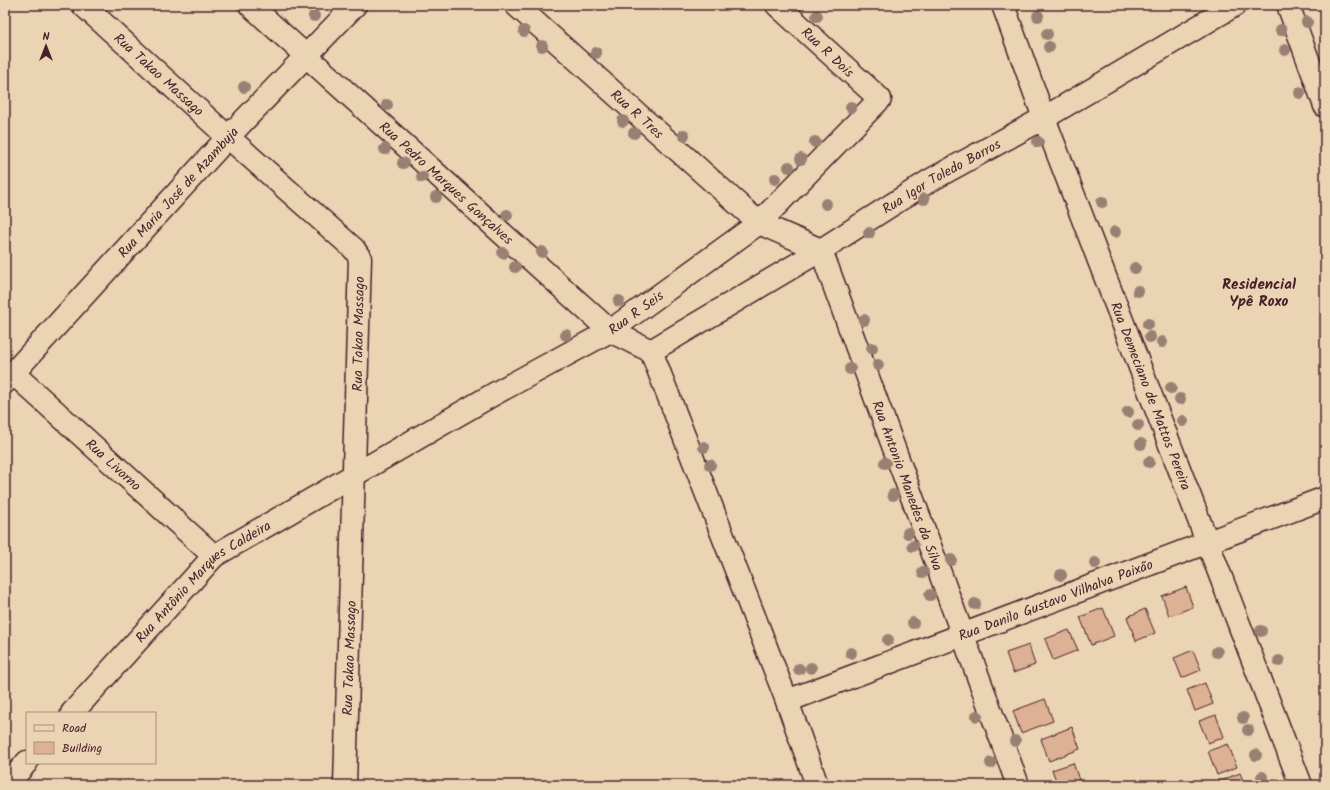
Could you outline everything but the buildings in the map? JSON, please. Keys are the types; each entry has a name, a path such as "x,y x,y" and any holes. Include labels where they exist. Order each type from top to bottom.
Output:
{"street":[{"name":"Rua Takao Massago","path":"83,5 354,249 360,258 345,785"},
{"name":"Rua Pedro Marques Gonçalves","path":"250,5 610,331 651,351"},
{"name":"Rua Maria José de Azambuja","path":"9,377 228,137 354,5"},
{"name":"Rua R Tres","path":"516,5 759,223"},
{"name":"Rua R Dois","path":"777,5 880,99"},
{"name":"Rua Demeciano de Mattos Pereira","path":"1003,5 1044,118 1301,785"},
{"name":"Rua Igor Toledo Barros","path":"651,351 821,250 930,181 1044,118 1235,5"},
{"path":"1288,5 1325,106"},
{"name":"Rua R Seis","path":"354,476 494,394 610,331 759,223 880,99"},
{"path":"759,223 821,250"},
{"name":"Rua Antonio Manedes da Silva","path":"821,250 1018,785"},
{"path":"651,351 787,700 817,785"},
{"name":"Rua Livorno","path":"9,377 214,556"},
{"name":"Rua Antônio Marques Caldeira","path":"73,712 214,556 354,476"},
{"name":"Rua Danilo Gustavo Vilhalva Paixão","path":"787,700 1325,498"},
{"path":"6,785 26,763"}],"district":[{"name":"Residencial Ypê Roxo","path":"1259,292"}]}
